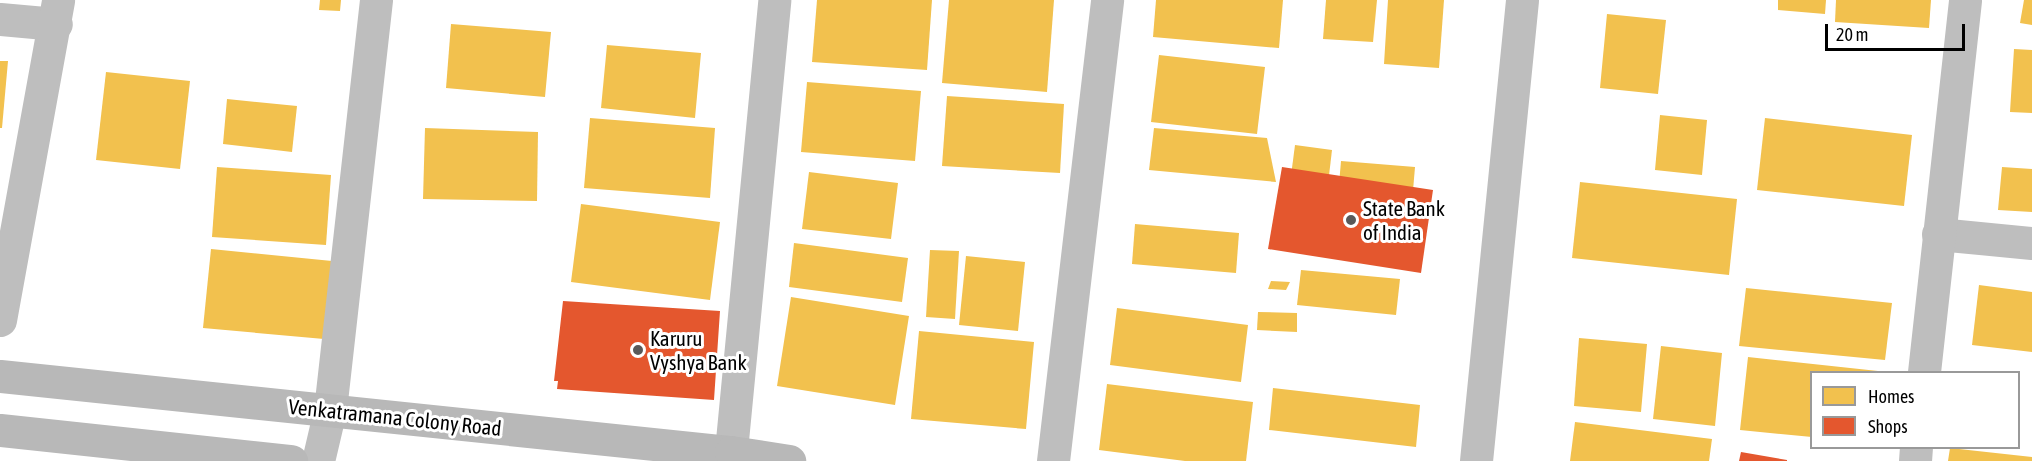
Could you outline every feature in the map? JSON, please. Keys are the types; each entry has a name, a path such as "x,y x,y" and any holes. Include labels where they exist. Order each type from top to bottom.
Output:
{"main road":[{"name":"Venkatramana Colony Road","path":"0,376 789,461"},
{"path":"0,430 291,461"}],"street":[{"path":"318,461 330,410 376,0"},
{"path":"730,456 774,0"},
{"path":"1053,461 1107,0"},
{"path":"1476,461 1522,0"},
{"path":"1924,371 1965,0"},
{"path":"0,19 57,12 0,320"},
{"path":"1938,234 2032,243"}],"building: Homes":[{"path":"320,0 341,0 340,11 319,10"},
{"path":"817,0 932,0 927,70 812,62"},
{"path":"949,0 1054,0 1047,92 942,83"},
{"path":"1156,0 1283,0 1279,48 1153,37"},
{"path":"1326,0 1377,0 1373,42 1323,39"},
{"path":"1388,0 1444,0 1439,68 1384,64"},
{"path":"1778,0 1826,0 1825,14 1778,10"},
{"path":"1836,0 1931,0 1929,28 1835,22"},
{"path":"2024,0 2032,0 2032,25 2020,23"},
{"path":"1607,14 1666,20 1658,94 1600,88"},
{"path":"451,24 551,32 545,97 446,88"},
{"path":"607,45 701,53 695,118 601,108"},
{"path":"2014,49 2032,50 2032,113 2010,112"},
{"path":"1159,55 1265,67 1257,134 1151,122"},
{"path":"0,61 8,61 2,128 0,128"},
{"path":"106,72 190,81 180,169 96,160"},
{"path":"807,82 921,91 915,161 801,152"},
{"path":"947,96 1064,104 1060,173 942,166"},
{"path":"227,99 297,106 292,152 223,144"},
{"path":"1660,115 1707,120 1702,175 1655,170"},
{"path":"590,118 715,128 710,198 584,188"},
{"path":"1765,118 1912,135 1904,206 1757,190"},
{"path":"425,128 538,132 537,201 423,199"},
{"path":"1154,128 1267,138 1276,182 1149,170"},
{"path":"1295,145 1332,150 1324,218 1286,214"},
{"path":"1341,161 1415,167 1409,238 1335,232"},
{"path":"217,167 331,175 326,245 212,237"},
{"path":"2002,167 2032,169 2032,212 1998,210"},
{"path":"809,172 898,183 891,239 802,229"},
{"path":"1580,182 1737,199 1729,275 1572,258"},
{"path":"581,204 720,222 710,300 571,282"},
{"path":"1135,224 1239,233 1236,273 1132,264"},
{"path":"794,243 908,258 902,302 789,287"},
{"path":"211,249 332,261 324,339 203,328"},
{"path":"930,250 959,251 955,319 926,317"},
{"path":"966,256 1025,262 1018,331 959,325"},
{"path":"1301,270 1400,279 1396,315 1297,305"},
{"path":"1271,281 1290,282 1286,290 1268,289"},
{"path":"1979,285 2032,292 2032,352 1972,345"},
{"path":"1746,288 1892,303 1885,360 1739,346"},
{"path":"791,297 909,316 895,405 777,386"},
{"path":"1117,308 1248,325 1241,382 1110,365"},
{"path":"1258,312 1297,313 1297,332 1257,330"},
{"path":"919,331 1034,342 1026,429 911,419"},
{"path":"1579,338 1647,344 1641,412 1574,406"},
{"path":"1661,346 1722,353 1715,426 1653,419"},
{"path":"1748,357 1878,371 1810,371 1810,437 1740,430"},
{"path":"1107,384 1253,402 1246,461 1185,461 1099,450"},
{"path":"1273,388 1420,405 1416,447 1269,430"},
{"path":"1575,422 1712,439 1709,461 1570,461"},
{"path":"1950,449 2032,457 2032,461 1948,461"}],"building: Shops":[{"name":"State Bank of India","path":"1282,167 1433,190 1421,273 1268,249"},
{"name":"Karuru Vyshya Bank","path":"563,301 720,311 714,400 557,389 558,381 554,381"},
{"path":"1741,452 1787,460 1787,461 1739,461"}],"place":[{"name":"State Bank of India","path":"1351,220"},
{"name":"Karuru Vyshya Bank","path":"638,350"}]}
